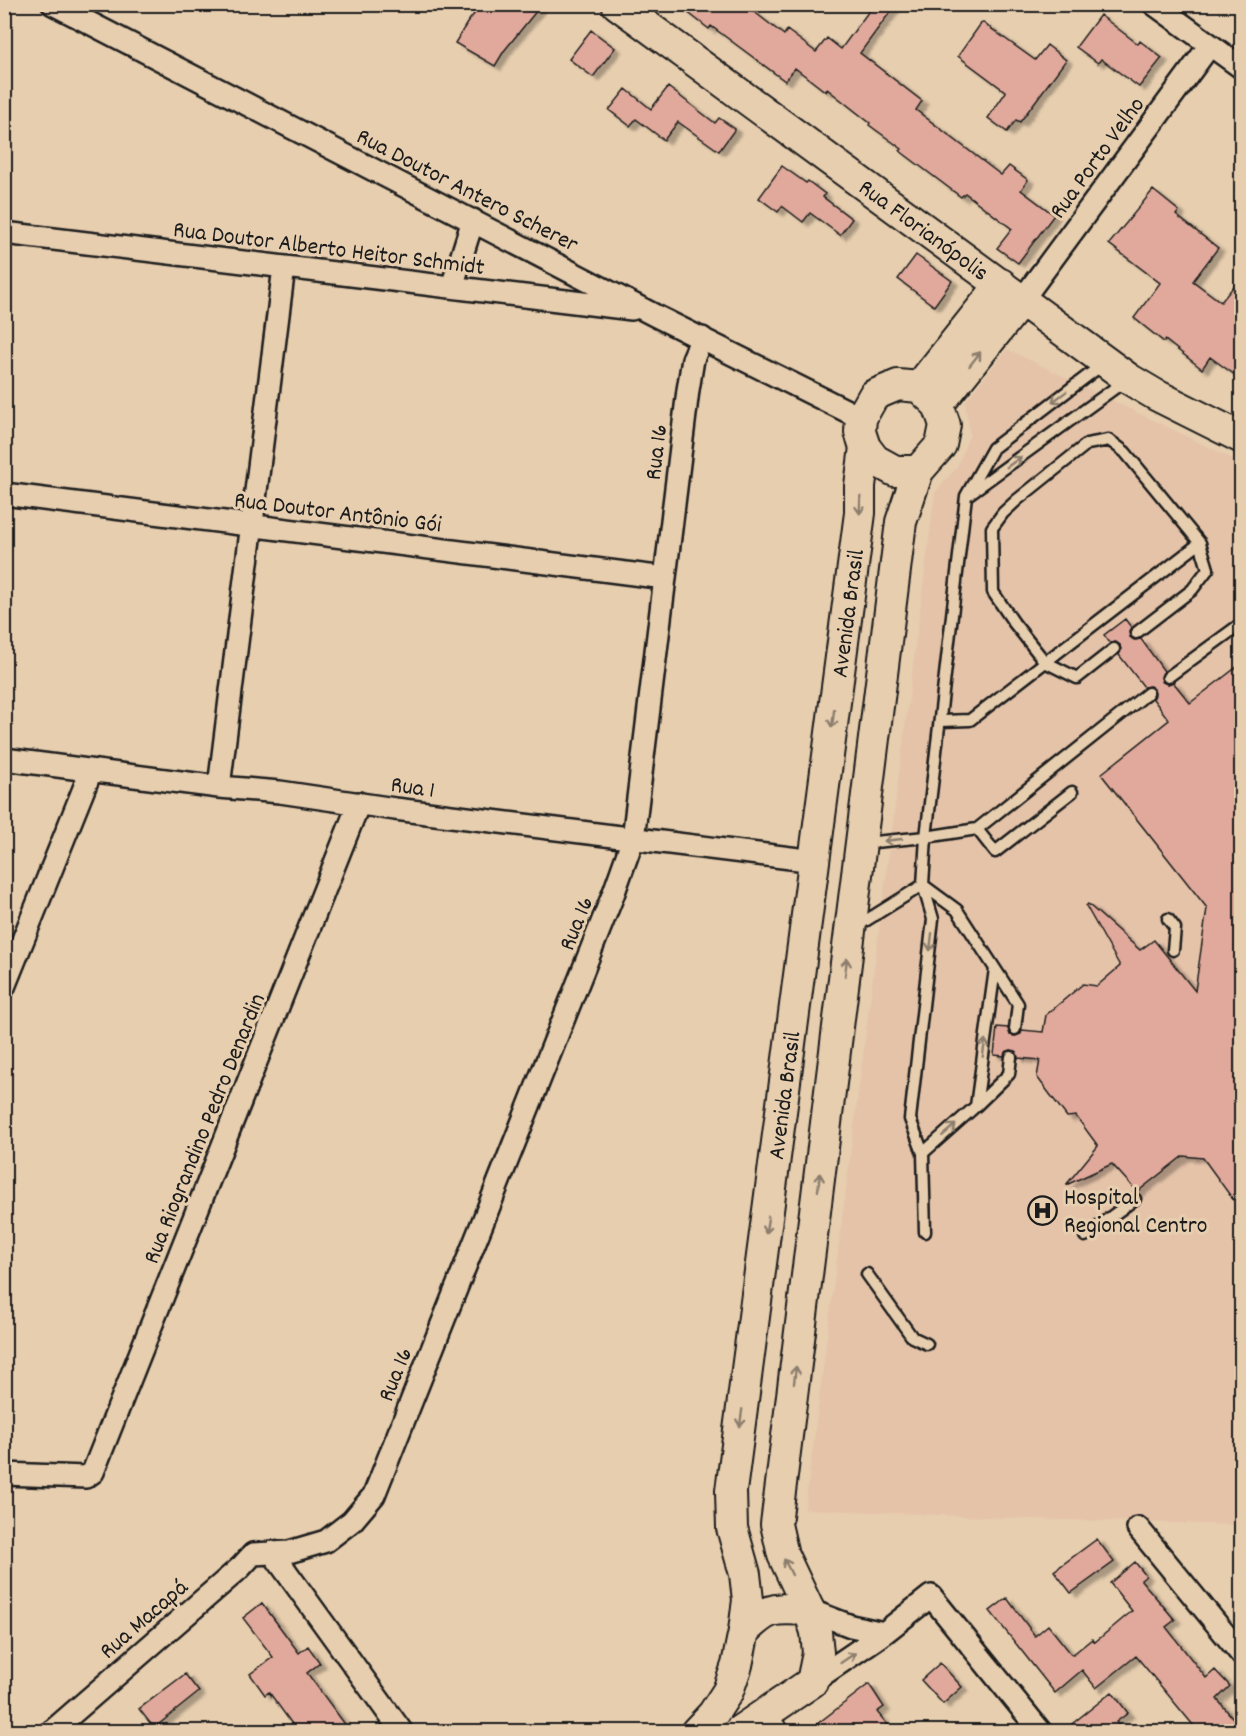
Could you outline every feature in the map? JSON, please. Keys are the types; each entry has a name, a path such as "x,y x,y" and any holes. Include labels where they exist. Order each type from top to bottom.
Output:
{"street":[{"name":"Rua Doutor Antero Scherer","path":"53,4 702,338 863,432"},
{"name":"Rua Florianópolis","path":"617,4 1117,370 1156,395 1242,438"},
{"path":"1154,4 1242,68"},
{"name":"Rua Porto Velho","path":"1012,292 1210,45"},
{"path":"452,287 472,220"},
{"name":"Rua Doutor Alberto Heitor Schmidt","path":"4,234 647,311"},
{"path":"219,787 284,267"},
{"path":"929,396 1012,292"},
{"name":"Rua 16","path":"272,1552 289,1552 327,1541 352,1521 374,1495 613,895 633,839 689,380 693,360 702,338"},
{"name":"Avenida Brasil","path":"696,1731 713,1714 728,1691 737,1665 744,1631 748,1600 745,1574 732,1528 731,1491 860,513 863,432 874,395 898,385 929,396 945,425 941,445 918,471 901,522 776,1524 783,1556 809,1611 816,1632 818,1653 812,1682"},
{"path":"863,432 875,460 895,471 918,471"},
{"name":"Rua Doutor Antônio Gói","path":"4,494 666,578"},
{"name":"Rua 1","path":"4,759 219,787 280,792 395,810 815,861"},
{"path":"4,987 91,771"},
{"name":"Rua Riograndino Pedro Denardin","path":"4,1474 86,1477 93,1472 359,803"},
{"path":"796,1005 841,1011"},
{"path":"1138,1528 1242,1655"},
{"path":"272,1552 402,1731"},
{"name":"Rua Macapá","path":"51,1731 241,1567 253,1554 272,1552"},
{"path":"738,1731 771,1723 812,1682 884,1634 931,1596 1041,1731"},
{"path":"744,1631 761,1614 775,1609 809,1611 851,1626 884,1634"},
{"path":"737,1665 751,1699 771,1723"}],"lane":[{"path":"966,496 1117,370"},
{"path":"925,1232 923,1153 910,1119 933,919 923,885 926,837 966,496 993,448 1117,370"},
{"path":"1114,649 1077,678 1045,662 993,592 992,528 1017,500 1087,444 1109,440 1125,452 1200,543 1208,569 1192,590 1136,633"},
{"path":"941,721 970,720 1200,543"},
{"path":"1168,676 1242,623"},
{"path":"861,843 926,837 977,829 1148,693"},
{"path":"977,829 995,852 1072,792"},
{"path":"850,930 923,885"},
{"path":"923,885 957,910 1018,1004 1015,1029"},
{"path":"1168,919 1175,928 1173,950"},
{"path":"976,1106 995,969"},
{"path":"923,1153 1009,1074 1011,1057"},
{"path":"1085,1236 1135,1199"},
{"path":"867,1274 912,1337 927,1344"}],"shaded area":[{"name":"Hospital Regional Centro","path":"1007,349 1241,463 1241,1525 805,1509 935,493 957,467 970,434 965,402"}],"building":[{"path":"482,4 542,4 504,51 495,66 455,43"},
{"path":"677,4 744,4 784,35 787,30 816,52 827,38 841,49 874,4 896,4 860,53 922,101 916,110 1001,175 1009,166 1028,180 1021,190 1054,215 1018,263 997,248 1012,229 965,193 961,197 900,151 902,149 869,125 870,123 827,89 826,92 795,68 785,81 711,26 709,29"},
{"path":"1100,15 1138,44 1140,41 1162,58 1139,87 1101,59 1098,63 1076,47"},
{"path":"982,22 1035,60 1047,45 1066,60 1020,122 1016,120 1007,132 988,118 1006,92 958,56"},
{"path":"591,30 615,48 593,77 569,59"},
{"path":"668,87 715,123 719,118 735,129 719,151 678,122 664,140 636,119 630,126 609,110 626,89 651,109"},
{"path":"782,166 806,183 808,181 825,194 823,197 852,219 840,235 810,213 803,222 782,206 778,212 759,198"},
{"path":"1153,190 1179,211 1176,215 1218,248 1193,281 1221,302 1242,276 1242,380 1210,357 1202,369 1134,318 1160,283 1109,244"},
{"path":"916,255 952,281 934,306 898,279"},
{"path":"1125,619 1131,627 1130,637 1134,640 1141,639 1164,671 1161,677 1162,682 1168,684 1173,682 1190,703 1242,663 1242,1212 1203,1158 1183,1156 1137,1192 1112,1164 1066,1185 1098,1146 1076,1116 1067,1117 1037,1077 1040,1060 1018,1058 1016,1051 1011,1050 1005,1052 1004,1056 994,1055 997,1027 1008,1028 1010,1035 1015,1036 1021,1034 1022,1030 1043,1032 1046,1015 1083,984 1097,986 1120,966 1086,906 1088,904 1140,950 1154,940 1195,991 1207,908 1101,774 1169,720 1153,699 1154,689 1150,686 1144,687 1119,655 1120,645 1116,642 1110,643 1104,635"},
{"path":"1097,1539 1114,1562 1071,1593 1054,1571"},
{"path":"1135,1562 1146,1576 1141,1580 1175,1620 1166,1627 1206,1678 1215,1670 1230,1686 1217,1699 1242,1731 1198,1731 1136,1656 1096,1688 1082,1670 1055,1693 990,1611 1007,1598 1035,1636 1048,1625 1072,1655 1092,1639 1095,1642 1132,1611 1110,1583"},
{"path":"262,1603 299,1653 308,1646 320,1663 307,1673 350,1731 297,1731 269,1692 265,1695 250,1674 273,1657 243,1618"},
{"path":"940,1663 962,1687 943,1704 921,1680"},
{"path":"185,1674 199,1692 154,1728 139,1709"},
{"path":"869,1684 884,1707 877,1712 893,1731 808,1731"},
{"path":"1112,1692 1128,1713 1116,1722 1124,1731 1063,1731"}],"place":[{"name":"Hospital Regional Centro","path":"1043,1210"}]}
